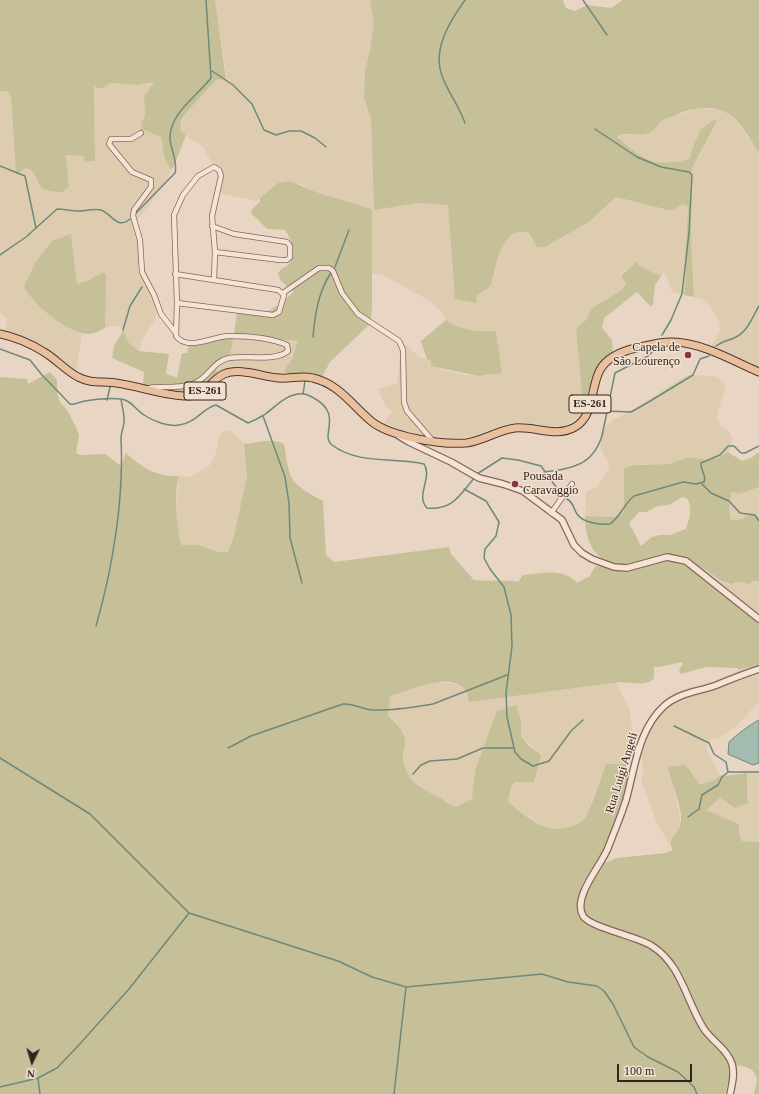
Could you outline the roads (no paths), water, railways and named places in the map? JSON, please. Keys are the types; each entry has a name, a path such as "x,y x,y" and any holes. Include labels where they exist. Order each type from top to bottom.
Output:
{"main road":[{"name":"ES-261","path":"0,334 44,352 83,380 116,383 144,390 185,396 194,395 207,390 221,376 230,373 280,378 309,376 335,387 371,422 389,432 432,440 468,442 516,428 565,432 574,428 585,417 600,370 607,362 626,350 664,342 675,342 693,345 759,372"}],"street":[{"path":"141,133 132,139 111,139 108,144 132,172 151,180 151,186 133,213 140,240 142,272 154,295 161,314 175,332 179,340 185,343 231,336 282,343 287,345 289,349 284,354 268,357 228,359 218,362 198,382 188,385 144,390"},
{"path":"175,332 177,303 173,221 175,211 182,195 198,176 211,168 217,168 221,172 212,226 215,252 214,279"},
{"path":"212,226 234,234 287,242 290,246 290,257 287,260 215,252"},
{"path":"283,293 300,283 315,270 324,267 333,271 342,293 358,314 399,340 403,350 404,402 407,411 432,440"},
{"path":"176,274 278,290 283,293"},
{"path":"177,303 273,315 278,312 284,295 283,293"},
{"path":"399,435 409,442 444,458 479,478 509,485 523,491 562,520 574,545 582,553 592,559 614,567 627,568 667,557 686,561 759,619"},
{"path":"551,513 572,484"},
{"name":"Rua Luigi Angeli","path":"730,1094 733,1073 729,1057 705,1030 691,1006 682,982 672,965 661,952 650,945 636,938 599,927 583,916 581,902 584,891 605,856 626,800 640,746 654,717 664,706 687,692 706,688 759,669"}],"waterway":[{"path":"136,213 175,173 175,160 170,139 174,121 185,106 211,78 206,0"},
{"path":"465,0 448,26 439,56 442,76 465,123"},
{"path":"583,0 607,35"},
{"path":"212,71 233,85 252,104 264,130 276,135 289,131 301,131 315,138 326,147"},
{"path":"595,129 637,157 661,167 689,172 692,175 689,233 682,294 671,320 662,335"},
{"path":"0,166 25,176 36,228"},
{"path":"0,255 26,237 57,209 79,211 98,209 105,212 118,222 122,223 130,219"},
{"path":"335,267 349,230"},
{"path":"313,337 318,304 330,274"},
{"path":"123,330 130,306 142,287"},
{"path":"716,346 736,337 744,331 759,306"},
{"path":"0,349 30,360 42,375 70,404 96,399 121,399 131,403 141,413 148,417 170,425 185,424 195,419 207,409 216,405 248,423 264,415 290,396 299,394 308,395 322,404 327,410 330,424 328,436 329,441 332,445 342,451 365,458 424,464 427,475 423,498 427,508 443,507 449,504 460,496 475,477"},
{"path":"544,472 572,467 587,460 593,454 602,436 615,373 648,356 653,351"},
{"path":"606,411 631,412 693,375 700,359 709,356"},
{"path":"303,394 305,381"},
{"path":"107,400 110,387"},
{"path":"96,626 108,580 119,509 121,485 121,436 124,425 124,414 121,399"},
{"path":"263,416 285,477 289,503 290,538 302,583"},
{"path":"567,499 583,520 597,524 610,524 634,496 683,482 696,484 704,482 705,477 701,468 701,463 720,455 728,446 734,446 741,453 745,453 759,446"},
{"path":"477,474 502,458 518,460 541,466 561,494"},
{"path":"702,484 711,493 729,501 740,513 755,515 759,521"},
{"path":"464,489 486,501 499,522 496,536 485,549 484,558 490,569 504,587 511,615 512,646 506,693 507,717 515,752 521,759 533,766 549,761 571,731 583,720"},
{"path":"228,748 251,736 343,704 369,710 433,704 507,675"},
{"path":"674,726 709,743 714,754 726,762 728,772"},
{"path":"413,774 421,765 430,761 457,759 483,748 514,748"},
{"path":"0,758 90,814 189,913 338,961 372,977 406,987 542,974 568,982 597,986 604,991 613,1004 634,1047 648,1057 678,1072 694,1087 697,1094"},
{"path":"688,817 699,809 702,795 718,785 722,777 728,772 759,772"},
{"path":"0,1087 38,1078 57,1068 129,989 189,913"},
{"path":"394,1094 406,987"},
{"path":"38,1078 40,1094"}],"place":[{"name":"Capela de São Lourenço","path":"688,355"},
{"name":"Pousada Caravaggio","path":"515,484"}]}
